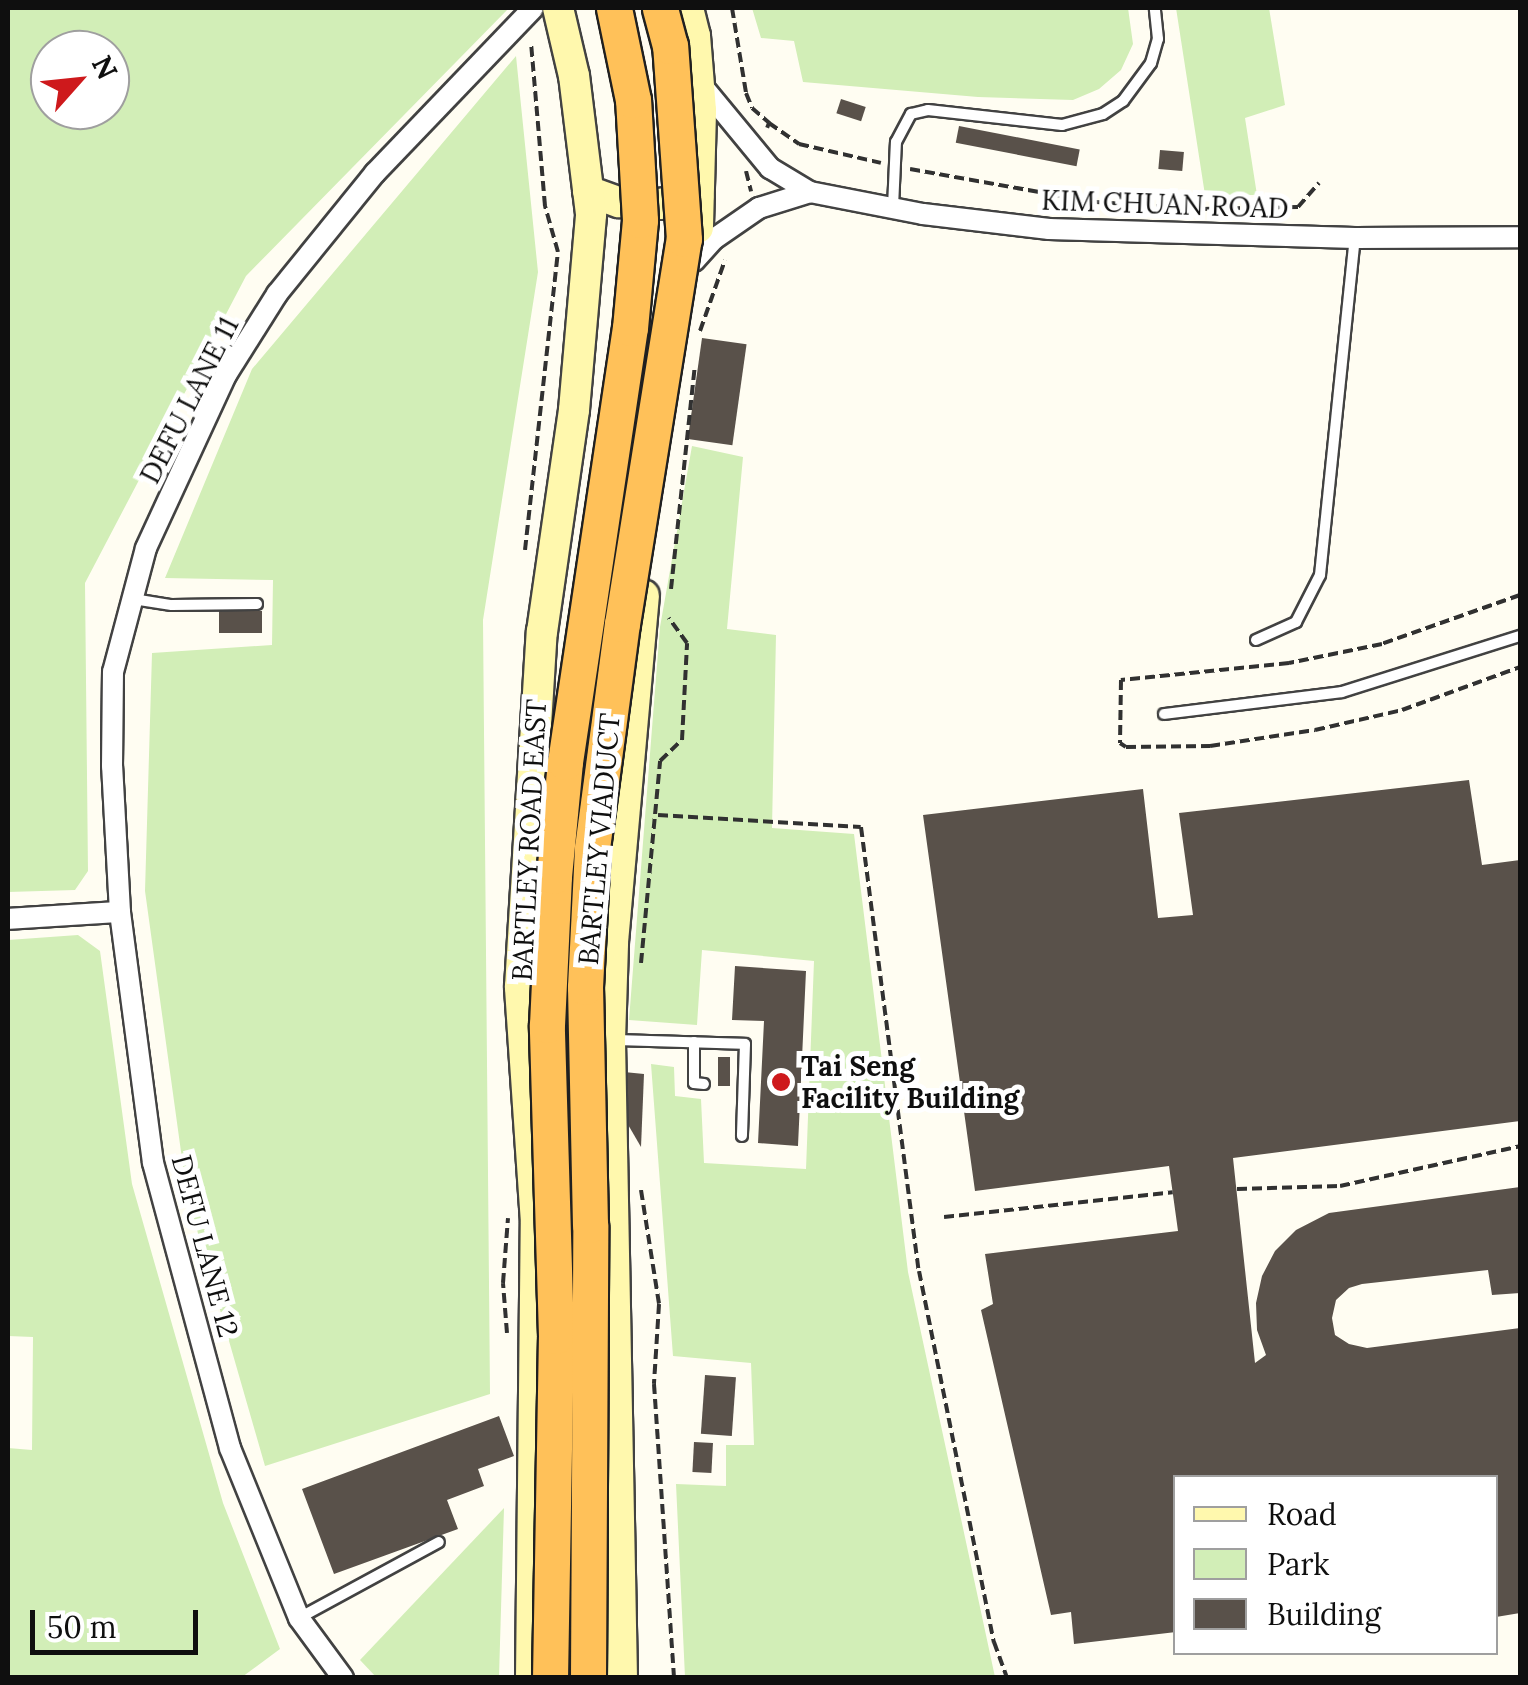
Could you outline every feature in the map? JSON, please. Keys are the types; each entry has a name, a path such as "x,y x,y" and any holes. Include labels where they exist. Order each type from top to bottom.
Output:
{"highway":[{"name":"BARTLEY VIADUCT","path":"550,1678 556,1336 547,1025 554,876 565,762 630,328 640,220 633,100 614,8"},
{"name":"BARTLEY VIADUCT","path":"588,1678 590,1225 585,987 592,848 622,624 684,239 670,46 660,8"}],"main road":[{"name":"BARTLEY ROAD EAST","path":"532,1678 536,1223 520,987 542,632 574,410 591,214 574,76 558,8"},
{"path":"622,1678 610,1040 639,629 694,261 699,82 688,8"},
{"path":"588,191 619,202 659,204 698,197"},
{"path":"534,765 556,802 576,813 608,804 626,781"},
{"path":"534,1469 559,1450 579,1449 595,1454 618,1480"}],"street":[{"name":"DEFU LANE 11","path":"120,912 112,766 113,672 146,548 226,375 276,294 376,173 533,8"},
{"path":"699,82 770,168 810,192"},
{"path":"694,261 714,238 759,208 810,192"},
{"name":"KIM CHUAN ROAD","path":"810,192 1048,229 1355,238 1520,236"},
{"path":"8,919 120,912"},
{"name":"DEFU LANE 12","path":"120,912 153,1163 230,1448 299,1618 344,1678"}],"lane":[{"path":"894,207 901,126 911,114 928,110 1062,125 1103,114 1131,92 1151,63 1158,39 1155,8"},
{"path":"1256,640 1296,622 1320,574 1355,238"},
{"path":"132,599 172,605 257,604"},
{"path":"1164,714 1342,692 1520,636"},
{"path":"610,1040 745,1044 742,1136"},
{"path":"694,1042 694,1083 704,1084"},
{"path":"299,1618 439,1542"}],"path":[{"path":"732,8 752,108 799,144 896,166 1096,202 1200,209 1298,207 1319,183"},
{"path":"759,208 746,175 747,159 769,123"},
{"path":"698,337 725,260 738,249"},
{"path":"670,599 696,356"},
{"path":"1520,595 1382,644 1289,663 1121,680 1120,744 1210,746 1315,730 1402,710 1520,667"},
{"path":"640,966 658,814 660,761 682,740 688,644 668,618"},
{"path":"658,814 862,827 919,1272 994,1642 1007,1678"},
{"path":"1236,1189 1340,1186 1520,1146"},
{"path":"637,1175 652,1237 659,1304 654,1384 674,1678"},
{"path":"944,1218 1173,1192"}],"green space":[{"path":"8,8 509,8 246,276 85,583 88,871 75,890 8,892"},
{"path":"752,8 1128,8 1133,44 1121,70 1099,89 1073,100 978,97 803,82 794,41 761,38"},
{"path":"1176,8 1269,8 1285,105 1245,118 1257,195 1205,195"},
{"path":"516,56 538,272 483,620 490,1394 265,1466 187,1195 145,891 152,653 272,645 273,580 165,578 252,369"},
{"path":"692,446 743,457 727,629 776,635 772,828 854,834 908,1272 995,1677 685,1677 676,1484 726,1486 726,1445 754,1445 751,1363 673,1356 651,1064 674,1067 675,1096 701,1099 704,1163 806,1169 814,961 702,950 697,1025 629,1020 660,627"},
{"path":"78,935 100,951 132,1184 223,1503 280,1649 242,1677 8,1677 8,1448 32,1450 33,1337 8,1336 8,940"},
{"path":"504,1508 499,1677 376,1677 360,1660"}],"building":[{"path":"841,99 866,107 861,121 836,113"},
{"path":"959,126 1080,149 1076,166 956,143"},
{"path":"1160,150 1184,152 1182,171 1158,169"},
{"path":"702,338 747,344 732,445 688,439"},
{"path":"219,611 262,611 262,633 219,633"},
{"path":"1469,780 1482,865 1520,860 1520,1121 1233,1158 1255,1363 1266,1355 1257,1330 1256,1303 1262,1276 1275,1251 1296,1230 1329,1213 1520,1187 1520,1293 1492,1295 1488,1270 1362,1284 1349,1288 1336,1300 1332,1318 1335,1335 1349,1344 1367,1348 1520,1328 1520,1613 1498,1617 1498,1475 1173,1475 1173,1632 1074,1644 1071,1612 1051,1615 981,1310 993,1304 985,1254 1178,1231 1169,1166 975,1191 923,815 1143,789 1158,918 1193,915 1179,813"},
{"name":"Tai Seng Facility Building","path":"735,966 806,971 798,1146 758,1143 764,1021 732,1020"},
{"path":"718,1057 730,1057 730,1086 718,1086"},
{"path":"624,1072 644,1074 641,1147 623,1116"},
{"path":"705,1375 736,1377 732,1436 701,1434"},
{"path":"499,1416 514,1456 478,1469 484,1486 447,1500 458,1529 334,1574 302,1489"},
{"path":"694,1442 713,1443 711,1473 692,1472"}],"place":[{"name":"Tai Seng Facility Building","path":"781,1082"}]}
